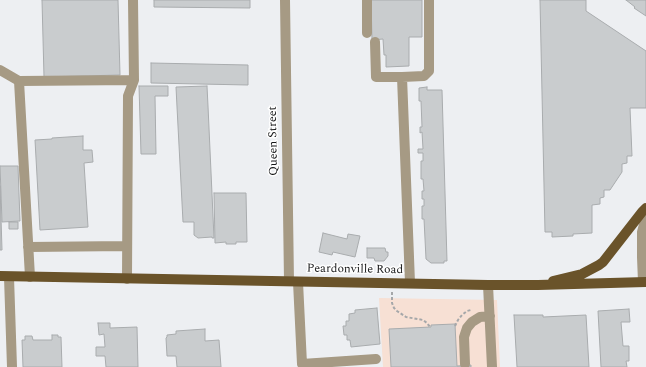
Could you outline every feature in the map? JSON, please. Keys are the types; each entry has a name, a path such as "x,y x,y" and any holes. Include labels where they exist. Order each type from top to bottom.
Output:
{"main road":[{"path":"538,285 582,274 599,266 646,208"},
{"name":"Peardonville Road","path":"4,277 488,285 645,282"}],"street":[{"path":"127,279 128,96 134,80 133,0"},
{"name":"Queen Street","path":"285,0 293,282 302,364 376,359"},
{"path":"367,0 367,33"},
{"path":"375,42 376,77 424,76 430,71 429,0"},
{"path":"0,70 19,81 134,80"},
{"path":"402,77 410,284"},
{"path":"19,81 30,277"},
{"name":"Peardonville Road","path":"645,282 642,257 642,232 646,217"},
{"path":"28,247 127,246"},
{"path":"4,277 12,367"},
{"path":"488,285 492,367"},
{"path":"465,364 464,336 467,328 472,322 480,317 490,316"}],"path":[{"path":"392,283 392,302 397,312 406,317 423,320 430,327"},
{"path":"455,326 462,315 467,311 473,310"}],"shaded area":[{"path":"379,298 497,300 500,367 383,367"}],"building":[{"path":"42,0 118,0 120,75 44,77"},
{"path":"154,0 250,0 250,8 154,7"},
{"path":"371,0 422,0 422,37 409,37 409,66 386,67 386,55 384,55 383,39 372,40"},
{"path":"540,0 586,0 586,11 646,51 646,108 630,108 632,156 627,156 627,163 622,164 622,172 610,190 604,190 604,197 600,198 600,204 592,205 592,233 552,237 552,232 545,232"},
{"path":"626,0 646,0 646,16 634,8 635,7"},
{"path":"151,63 248,65 248,85 151,83"},
{"path":"139,86 168,86 168,96 155,96 156,154 141,154"},
{"path":"207,86 214,238 198,238 194,235 194,222 183,222 176,87"},
{"path":"427,87 427,90 442,90 447,261 444,261 444,263 431,263 426,259 424,219 422,219 422,206 424,206 424,199 422,199 422,191 424,191 423,179 421,179 421,161 423,161 423,153 418,153 418,149 423,149 422,132 420,133 420,127 422,127 419,88"},
{"path":"83,136 83,150 92,150 93,162 84,163 88,227 40,230 35,140"},
{"path":"0,166 18,166 20,221 2,222"},
{"path":"0,186 2,250 0,250"},
{"path":"214,193 246,193 247,242 236,242 236,244 226,244 226,242 215,243"},
{"path":"9,222 18,222 18,229 9,229"},
{"path":"323,233 347,239 348,234 360,236 355,257 333,252 332,255 319,252"},
{"path":"367,248 385,248 386,252 388,252 388,256 384,261 375,261 374,258 367,258"},
{"path":"377,308 380,344 351,347 350,340 347,340 347,335 344,335 343,326 346,326 346,321 349,321 349,314 355,313 355,310"},
{"path":"629,309 630,322 621,322 623,346 629,346 629,361 626,361 627,367 601,367 598,311"},
{"path":"514,315 543,315 543,317 586,315 589,367 517,367"},
{"path":"98,323 110,323 110,328 137,327 138,367 106,367 105,356 96,356 96,347 105,347 104,334 99,335"},
{"path":"455,324 457,366 471,365 471,367 391,367 389,329"},
{"path":"205,329 205,341 219,340 221,367 177,367 176,356 167,356 167,335 176,334 176,331"},
{"path":"52,335 58,335 58,337 61,337 62,367 23,367 22,340 25,340 25,336 32,336 33,340 52,340"}]}
